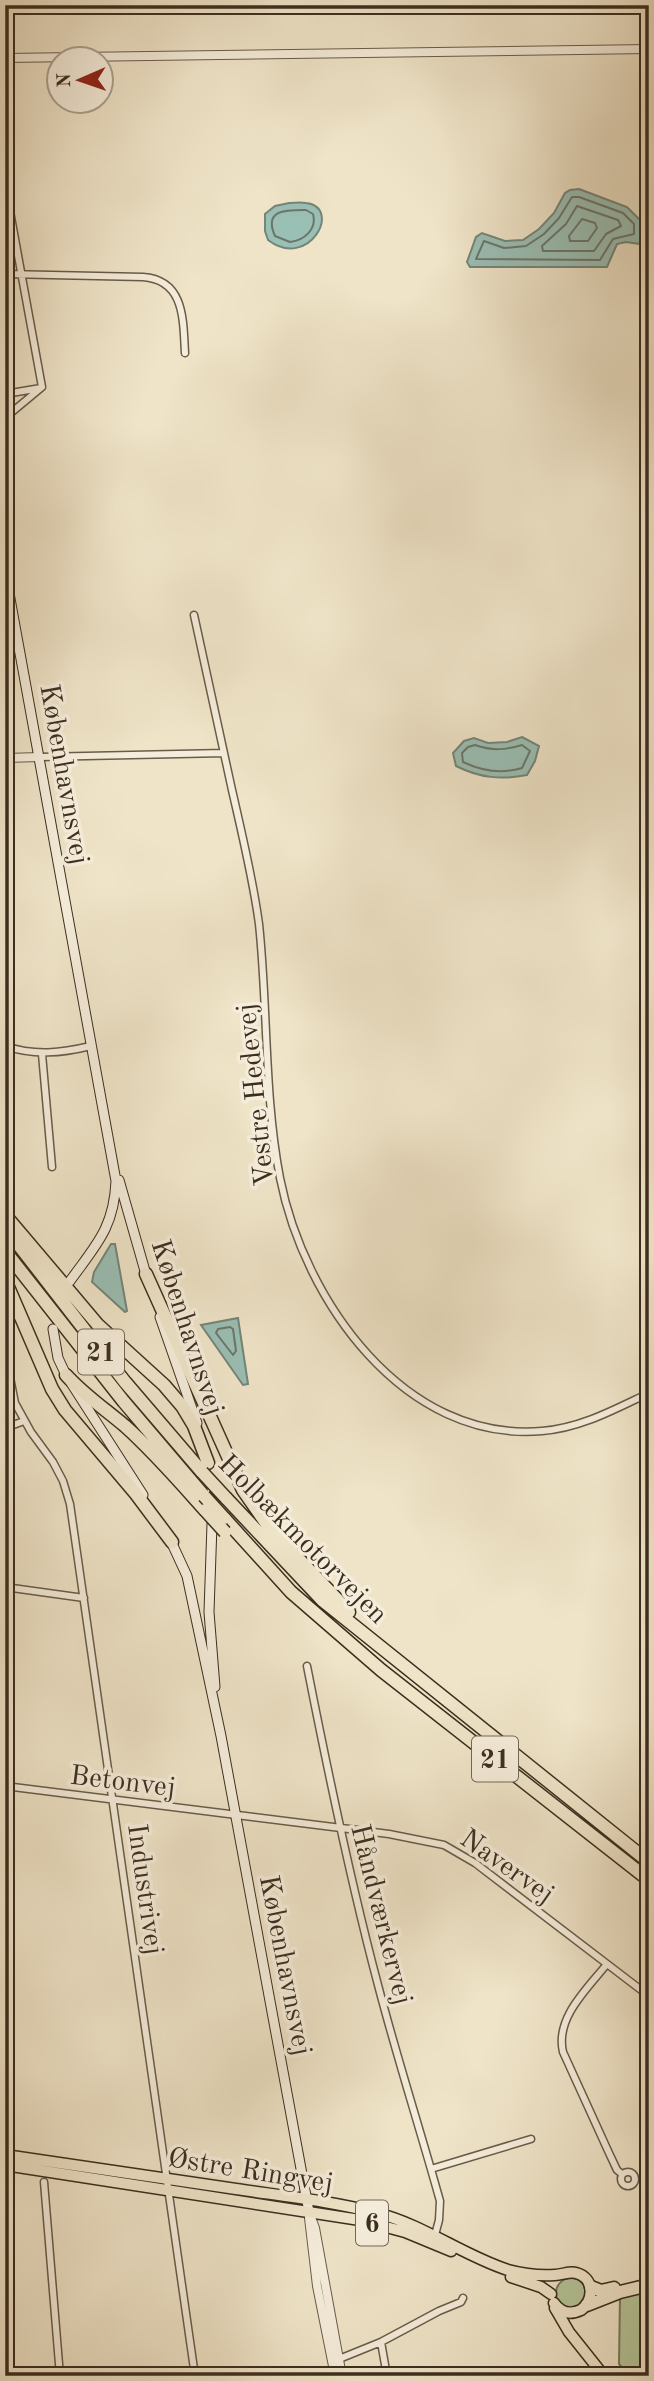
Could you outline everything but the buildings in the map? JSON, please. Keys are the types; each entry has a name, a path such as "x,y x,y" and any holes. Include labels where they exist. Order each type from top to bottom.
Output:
{"highway":[{"path":"5,1216 98,1325 164,1385 182,1406 194,1426 205,1467"},
{"name":"Holbækmotorvejen","path":"5,1228 125,1382 205,1467 226,1499 323,1600 649,1862"},
{"name":"Holbækmotorvejen","path":"5,1251 124,1402 291,1592 381,1670 649,1880"},
{"path":"146,1274 243,1490 271,1530 381,1649"},
{"path":"5,1280 52,1389 65,1410 144,1504 172,1542"},
{"path":"66,1375 84,1394 160,1459 225,1532 316,1620 343,1637"},
{"name":"6","path":"591,2287 601,2291 649,2279"},
{"path":"583,2308 620,2292 649,2285"}],"main road":[{"name":"Københavnsvej","path":"5,571 116,1181 111,1219 102,1237 70,1281"},
{"name":"Københavnsvej","path":"112,1151 146,1274 201,1436 205,1467 213,1495 209,1612 219,1727"},
{"name":"Københavnsvej","path":"54,1329 58,1358 66,1375 172,1542 187,1576 219,1727 309,2212"},
{"name":"Østre Ringvej","path":"5,2155 360,2220 405,2232 496,2271 547,2289 552,2298"},
{"name":"Østre Ringvej","path":"5,2165 307,2200 376,2213 399,2219 485,2261 510,2270 562,2275"},
{"name":"6","path":"562,2275 572,2272 579,2274 591,2287"},
{"path":"562,2275 554,2283 552,2298 569,2332 604,2376"},
{"path":"580,2345 575,2324 590,2298 591,2287"},
{"name":"6","path":"552,2298 564,2312 583,2308"}],"street":[{"path":"5,58 649,49"},
{"path":"5,184 42,387"},
{"path":"5,274 159,279 172,289 178,299 185,353"},
{"path":"5,394 42,387"},
{"path":"5,414 12,412 42,387"},
{"name":"Vestre Hedevej","path":"194,615 259,923 274,1133 280,1179 298,1238 314,1275 339,1319 383,1369 419,1401 463,1422 488,1429 529,1432 565,1427 606,1413 649,1392"},
{"path":"5,758 224,753"},
{"path":"5,1046 42,1054 91,1046"},
{"path":"42,1054 52,1167"},
{"name":"Industrivej","path":"5,1352 15,1403 24,1421 49,1455 65,1485 71,1504 195,2376"},
{"path":"5,1428 24,1421"},
{"path":"5,1587 84,1598"},
{"name":"Håndværkervej","path":"307,1667 340,1829 377,1983 441,2209 435,2235"},
{"name":"Betonvej","path":"5,1786 236,1816"},
{"name":"Navervej","path":"236,1816 418,1838 444,1845 457,1851 649,1996"},
{"path":"607,1964 565,2020 561,2044 609,2153 617,2170 622,2174"},
{"path":"431,2169 531,2139"},
{"path":"44,2182 60,2376"},
{"name":"Københavnsvej","path":"309,2212 315,2228 342,2376"},
{"name":"Københavnsvej","path":"309,2212 308,2228 317,2286 335,2376"},
{"path":"339,2358 381,2343 461,2302 463,2298"},
{"path":"381,2343 387,2376"}],"green space":[{"path":"571,2278 577,2279 585,2287 585,2299 577,2307 571,2308 565,2307 557,2299 556,2293 557,2287 565,2279"},
{"path":"649,2292 649,2376 630,2376 619,2364 620,2296"}],"water":[{"path":"579,189 627,207 641,221 642,236 639,244 617,244 607,267 470,267 467,262 476,237 482,233 505,241 523,240 539,229 554,213 565,193"},
{"path":"306,203 317,207 321,215 321,225 316,235 308,243 296,248 283,247 268,240 265,231 265,214 275,206"},
{"path":"522,737 539,746 527,775 491,777 456,766 453,753 464,741 474,738 488,743 507,742"},
{"path":"111,1244 115,1244 127,1311 125,1312 92,1282 94,1272"},
{"path":"238,1318 248,1384 243,1385 201,1325"}]}
